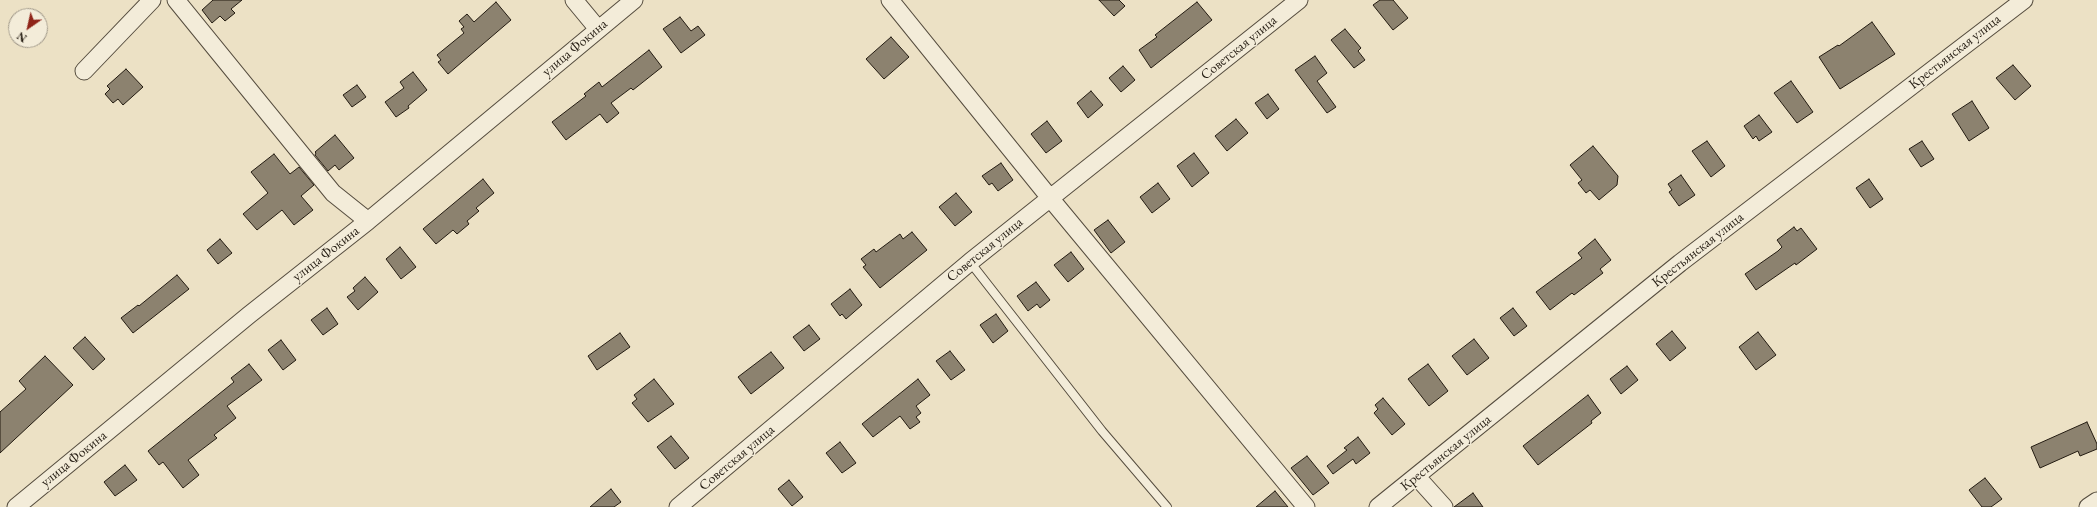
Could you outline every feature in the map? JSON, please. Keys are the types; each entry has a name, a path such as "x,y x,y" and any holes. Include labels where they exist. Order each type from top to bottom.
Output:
{"street":[{"path":"84,71 152,0"},
{"path":"176,0 333,193 368,221"},
{"path":"574,0 598,29"},
{"name":"улица Фокина","path":"16,507 248,315 368,221 634,0"},
{"path":"890,0 1050,198 1306,507"},
{"name":"Советская улица","path":"678,507 970,262 1299,0"},
{"name":"Крестьянская улица","path":"1378,507 1418,477 1680,263 2024,0"},
{"path":"1418,477 1444,507"},
{"path":"2088,507 2097,501"}],"lane":[{"path":"970,262 1102,431 1168,507"}],"building":[{"path":"213,0 242,0 231,9 235,13 225,21 220,16 212,23 202,10"},
{"path":"1099,0 1119,0 1125,6 1114,16"},
{"path":"1380,0 1393,0 1408,18 1393,30 1373,5"},
{"path":"496,2 511,20 448,74 438,62 441,60 437,55 464,33 461,29 464,27 459,21 467,14 474,22"},
{"path":"1197,2 1212,20 1151,68 1139,50 1157,37 1155,35"},
{"path":"680,17 691,31 698,26 705,35 681,53 663,29"},
{"path":"1872,22 1895,54 1840,89 1819,57 1838,45 1839,46"},
{"path":"1345,29 1361,48 1358,51 1365,60 1354,68 1331,40"},
{"path":"891,37 909,57 884,79 866,59"},
{"path":"649,50 662,67 633,90 631,88 611,103 619,113 607,123 600,114 566,140 552,122 586,96 584,94 599,82 602,87"},
{"path":"1315,56 1327,73 1317,81 1336,107 1327,113 1295,70"},
{"path":"2013,65 2031,86 2015,100 1996,78"},
{"path":"1123,66 1135,80 1121,92 1109,78"},
{"path":"126,69 143,87 123,105 118,99 113,103 105,94 110,89 107,86"},
{"path":"413,72 427,90 408,106 409,108 396,117 385,102 404,88 400,82"},
{"path":"1791,81 1813,112 1797,123 1774,93"},
{"path":"357,85 366,97 352,107 343,95"},
{"path":"1091,91 1103,105 1088,118 1077,103"},
{"path":"1268,94 1279,109 1267,119 1255,103"},
{"path":"1972,101 1989,128 1969,141 1952,114"},
{"path":"1759,115 1772,132 1759,141 1756,136 1753,139 1744,126"},
{"path":"1236,119 1248,133 1227,151 1215,136"},
{"path":"1047,121 1062,141 1046,153 1031,134"},
{"path":"335,135 354,158 339,170 335,165 328,171 315,155 315,152"},
{"path":"1707,141 1725,166 1711,177 1692,151"},
{"path":"1922,141 1934,159 1921,167 1909,149"},
{"path":"1593,146 1618,176 1617,185 1599,200 1590,190 1586,193 1578,183 1582,180 1570,165"},
{"path":"1194,153 1209,173 1192,187 1177,166"},
{"path":"274,154 290,174 299,167 314,185 301,196 313,210 294,225 282,210 257,230 243,214 268,193 251,172"},
{"path":"1001,163 1013,180 998,191 992,183 989,185 982,176"},
{"path":"1681,175 1695,195 1679,206 1669,192 1672,190 1668,184"},
{"path":"483,179 494,193 476,208 479,211 467,221 469,224 457,234 453,230 436,244 423,229"},
{"path":"1869,179 1883,199 1870,208 1856,188"},
{"path":"1158,183 1170,199 1152,213 1140,197"},
{"path":"956,193 972,212 955,226 939,207"},
{"path":"1108,220 1125,242 1111,253 1094,230"},
{"path":"1794,227 1797,231 1801,228 1817,249 1796,265 1795,263 1756,290 1745,274 1778,251 1782,247 1777,240"},
{"path":"912,232 927,250 880,288 863,267 866,265 861,259 874,249 876,252 900,234 903,239"},
{"path":"220,239 232,253 218,264 207,250"},
{"path":"1595,239 1611,260 1600,269 1603,273 1574,295 1572,293 1550,310 1536,292 1582,258 1578,253"},
{"path":"400,247 416,267 401,279 386,259"},
{"path":"1071,252 1084,269 1068,282 1054,265"},
{"path":"177,275 189,289 133,333 121,318 138,305 139,306"},
{"path":"365,277 378,292 358,310 347,297 355,291 353,288"},
{"path":"1036,282 1050,300 1040,308 1037,304 1028,311 1017,296"},
{"path":"850,289 862,305 846,319 842,314 840,316 831,304"},
{"path":"327,308 338,324 323,335 311,320"},
{"path":"1513,308 1527,326 1514,336 1500,318"},
{"path":"996,314 1008,331 993,343 980,325"},
{"path":"809,325 820,339 804,351 793,337"},
{"path":"1672,331 1686,348 1670,361 1656,344"},
{"path":"1758,332 1776,355 1756,370 1739,347"},
{"path":"620,333 630,347 597,370 588,356"},
{"path":"85,337 105,359 93,370 73,348"},
{"path":"1474,339 1489,358 1467,375 1452,356"},
{"path":"281,340 296,360 283,370 268,350"},
{"path":"950,351 965,370 951,380 936,361"},
{"path":"771,352 784,368 751,394 738,377"},
{"path":"45,356 73,385 0,453 0,412 26,389 19,381"},
{"path":"249,364 262,380 227,406 236,418 214,435 217,438 188,460 199,475 183,488 163,462 159,465 148,451 234,382 231,378"},
{"path":"1428,364 1448,391 1429,406 1408,379"},
{"path":"1627,366 1638,380 1621,394 1610,379"},
{"path":"654,379 674,404 648,422 632,403 637,399 634,395"},
{"path":"918,379 930,395 916,406 921,413 916,417 920,422 910,429 900,416 873,437 862,424"},
{"path":"1588,395 1601,413 1591,421 1592,423 1538,465 1523,446"},
{"path":"1383,398 1405,424 1392,435 1374,413 1378,409 1375,405"},
{"path":"2087,422 2097,444 2097,449 2080,456 2078,451 2040,468 2031,447"},
{"path":"671,436 689,458 675,469 657,447"},
{"path":"1358,437 1370,453 1356,464 1353,459 1333,474 1327,466 1347,450 1344,448"},
{"path":"840,442 856,463 842,473 826,453"},
{"path":"1307,456 1329,483 1313,495 1291,468"},
{"path":"125,465 137,480 115,496 104,482"},
{"path":"1985,478 2002,499 1991,507 1982,507 1969,490"},
{"path":"789,480 803,497 792,506 778,489"},
{"path":"611,489 621,502 614,507 590,507"},
{"path":"1275,491 1288,507 1256,507"},
{"path":"1473,493 1483,507 1454,507"}]}
